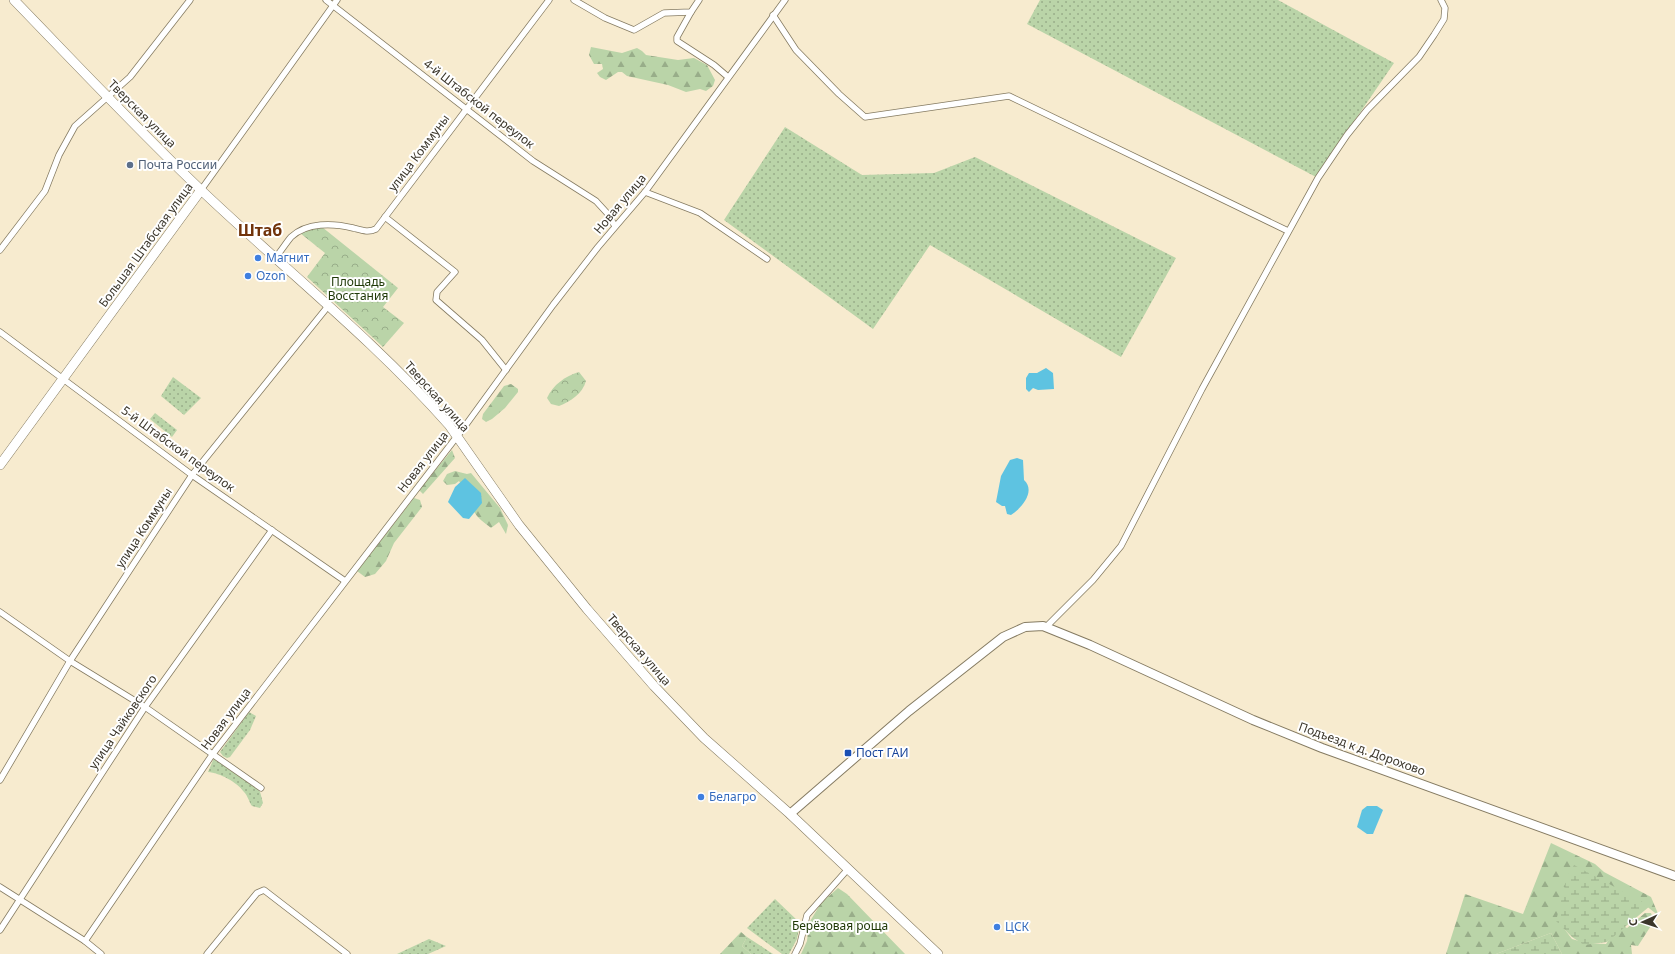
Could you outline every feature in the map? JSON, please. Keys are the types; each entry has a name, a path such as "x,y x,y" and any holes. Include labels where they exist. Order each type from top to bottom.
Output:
{"main road":[{"name":"Тверская улица","path":"14,0 201,190 329,305 389,362 437,411 457,436 524,531 641,673 704,738 790,814 938,954"},
{"name":"Большая Штабская улица","path":"0,465 201,190"}],"street":[{"path":"0,250 45,191 59,155 75,126 130,77 190,0"},
{"name":"4-й Штабской переулок","path":"326,0 534,161 596,201 607,213 615,226"},
{"name":"Большая Штабская улица","path":"201,190 337,0"},
{"name":"улица Коммуны","path":"276,257 291,238 300,230 311,227 331,224 372,231 385,217 549,0"},
{"path":"574,0 605,18 634,30 664,13 690,12"},
{"path":"699,0 690,12 677,37 677,41 714,64 728,77"},
{"name":"Новая улица","path":"85,941 212,755 457,436 553,305 615,226 645,192 784,0"},
{"path":"790,814 909,711 1003,637 1025,627 1047,626 1093,580 1120,546 1202,389 1318,178 1347,135 1367,110 1419,57 1444,19 1445,8 1441,0"},
{"path":"773,15 796,50 839,94 865,117 1009,96 1288,231"},
{"path":"645,192 700,213 767,259"},
{"path":"385,217 454,272 437,292 436,300 482,340 506,370"},
{"name":"улица Коммуны","path":"0,780 70,661 192,475 329,305"},
{"name":"5-й Штабской переулок","path":"0,332 64,378 192,475 345,581"},
{"name":"улица Чайковского","path":"0,930 145,707 272,530"},
{"path":"0,612 70,661 145,707 261,788"},
{"name":"Подъезд к д. Дорохово","path":"1047,626 1260,723 1322,748 1675,876"},
{"path":"795,954 800,944 807,915 848,869"},
{"path":"0,887 85,941 101,954"},
{"path":"207,954 257,893 264,890 347,954"}],"green space":[{"path":"1040,0 1278,0 1394,63 1316,177 1027,24"},
{"path":"591,47 622,53 637,48 646,55 678,60 694,58 707,65 715,80 713,86 706,91 700,89 686,92 668,85 627,76 622,72 618,72 606,80 600,77 597,73 603,69 602,64 594,64 589,55"},
{"path":"785,127 862,175 934,173 975,157 1176,258 1121,357 930,245 873,329 724,220"},
{"name":"Площадь Восстания","path":"322,227 398,288 383,307 404,323 383,347 307,277 325,253 300,233 306,229"},
{"path":"579,372 586,381 579,393 572,399 559,406 551,404 547,398 556,385 569,376"},
{"path":"173,377 201,398 184,415 161,396"},
{"path":"511,384 518,389 518,392 505,408 486,422 482,419 483,414 504,386"},
{"path":"155,413 177,430 172,437 150,419"},
{"path":"452,450 455,458 423,494 419,490"},
{"path":"455,471 467,474 471,473 500,508 508,525 506,534 499,522 491,528 481,520 473,510 459,481 455,484 447,485 443,481 447,474"},
{"path":"414,498 420,500 422,507 394,543 386,561 375,574 365,577 357,571"},
{"path":"249,712 256,716 250,730 230,757 227,758 223,756 220,752"},
{"path":"214,758 259,788 263,803 260,808 252,806 241,788 233,782 218,774 208,772"},
{"path":"1551,843 1595,864 1604,872 1651,897 1659,916 1645,905 1559,922 1572,939 1586,943 1606,944 1620,924 1627,928 1645,913 1651,913 1654,921 1638,946 1631,945 1632,954 1562,954 1551,933 1496,954 1446,954 1465,894 1523,914"},
{"path":"1574,865 1650,906 1607,942 1584,945 1572,937 1556,921 1567,877"},
{"name":"Берёзовая роща","path":"838,888 847,894 905,954 801,954 807,941 809,923 821,903"},
{"path":"775,899 800,923 797,939 789,954 782,954 747,928"},
{"path":"741,932 747,937 742,946 751,954 720,954"},
{"path":"1551,933 1562,954 1496,954"},
{"path":"747,937 773,954 751,954 742,946"},
{"path":"429,939 446,946 428,954 397,954"}],"water":[{"path":"1046,368 1053,373 1054,389 1038,390 1033,388 1029,392 1026,389 1026,378 1029,373 1037,373"},
{"path":"1017,458 1023,460 1024,480 1029,489 1023,504 1011,515 1007,514 1005,506 1002,506 996,502 1001,476 1010,460"},
{"path":"465,478 481,493 482,503 469,519 463,518 448,502 455,487"},
{"path":"1367,806 1377,806 1383,810 1373,834 1367,834 1357,827 1362,810"}],"place":[{"name":"Почта России","path":"130,165"},
{"name":"Магнит","path":"258,258"},
{"name":"Ozon","path":"248,276"},
{"name":"Пост ГАИ","path":"848,753"},
{"name":"Белагро","path":"701,797"},
{"name":"ЦСК","path":"997,927"}],"district":[{"name":"Штаб","path":"260,230"}]}
